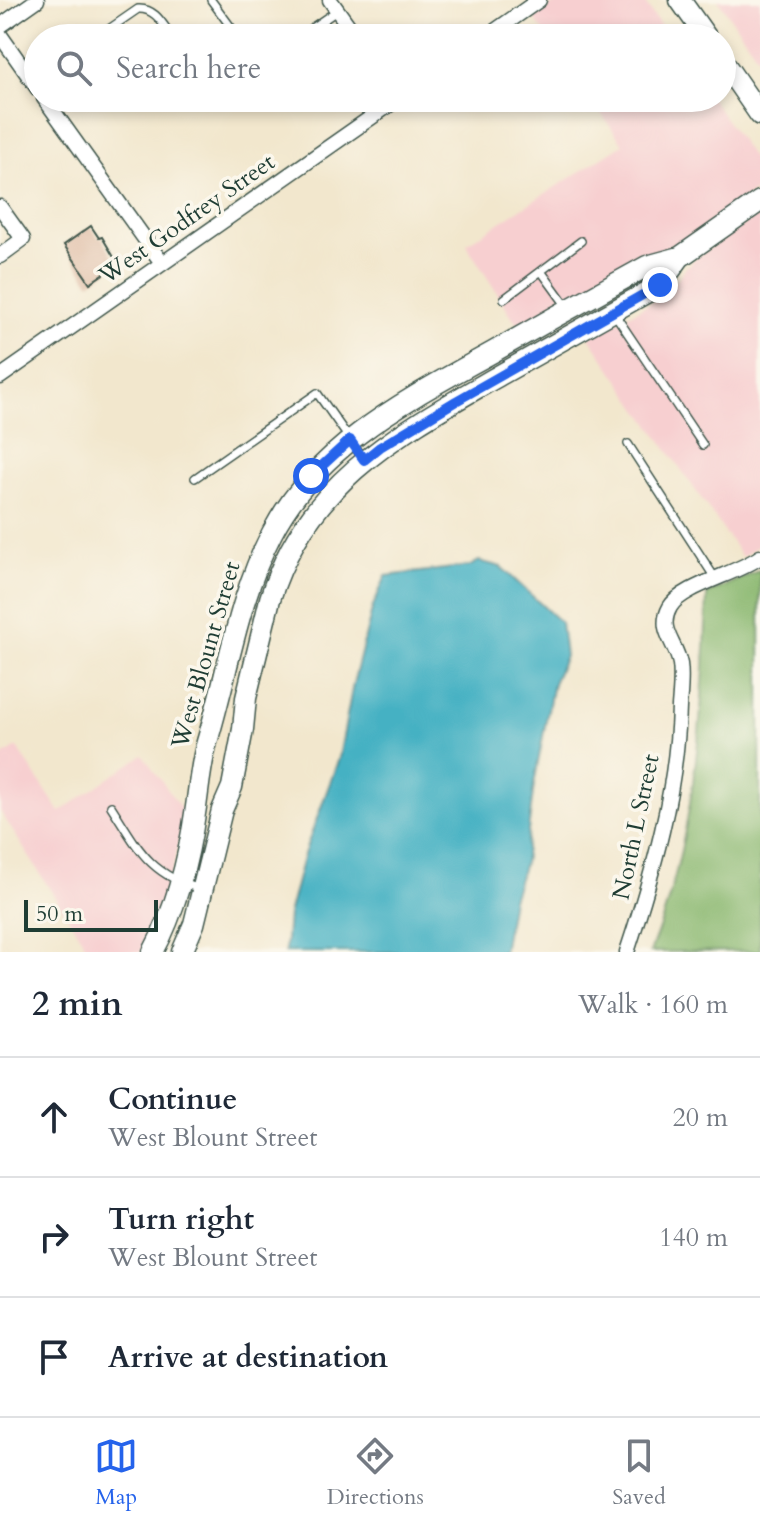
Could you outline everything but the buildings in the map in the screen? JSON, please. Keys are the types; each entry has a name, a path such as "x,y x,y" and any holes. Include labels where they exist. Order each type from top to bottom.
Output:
{"street":[{"path":"0,26 37,0"},
{"path":"505,24 539,0"},
{"path":"680,0 697,24"},
{"path":"334,5 347,24"},
{"path":"0,35 24,67"},
{"path":"736,80 760,115"},
{"path":"54,112 162,263"},
{"name":"West Godfrey Street","path":"0,377 379,112"},
{"name":"West Blount Street","path":"182,952 203,889 222,810 232,787 246,698 270,599 287,560 313,515 380,447 660,285 680,257 760,201"},
{"path":"0,207 23,239 0,256"},
{"name":"West Blount Street","path":"153,952 164,932 180,883 206,747 248,590 272,533 295,495 331,455 374,422 444,379 647,266 680,257"},
{"path":"444,379 456,401"},
{"path":"717,579 760,557"},
{"name":"North L Street","path":"627,952 669,797 679,708 680,663 665,631 665,618 671,605 685,592 717,579"},
{"path":"248,590 270,599"}],"lane":[{"path":"211,0 229,24"},
{"path":"313,24 334,5"},
{"path":"116,24 138,9 145,8 155,12 163,24"},
{"path":"504,299 581,241"},
{"path":"541,271 569,309"},
{"path":"613,311 703,445"},
{"path":"195,478 317,393 364,460"},
{"path":"628,444 717,579"},
{"path":"111,806 145,858 164,875 203,889"}],"shaded area":[{"path":"561,0 643,0 659,24 538,24 533,17"},
{"path":"718,0 760,0 760,60 736,24"},
{"path":"600,112 721,112 760,169 760,188 674,248 641,257 518,326 466,244 623,144"},
{"path":"760,213 760,544 742,557 589,337 666,294 692,261"},
{"path":"17,747 60,812 143,755 185,814 166,898 141,952 90,952 0,811 0,758"}],"green space":[{"path":"760,570 760,951 650,952 665,911 687,822 699,730 707,594"}],"water":[{"path":"479,561 501,567 561,623 565,656 553,683 534,784 524,863 512,899 503,952 285,952 288,915 304,854 339,758 353,684 373,606 386,576 470,566"}],"route":[{"path":"311,476 350,440 364,460 456,401 660,285"}]}
